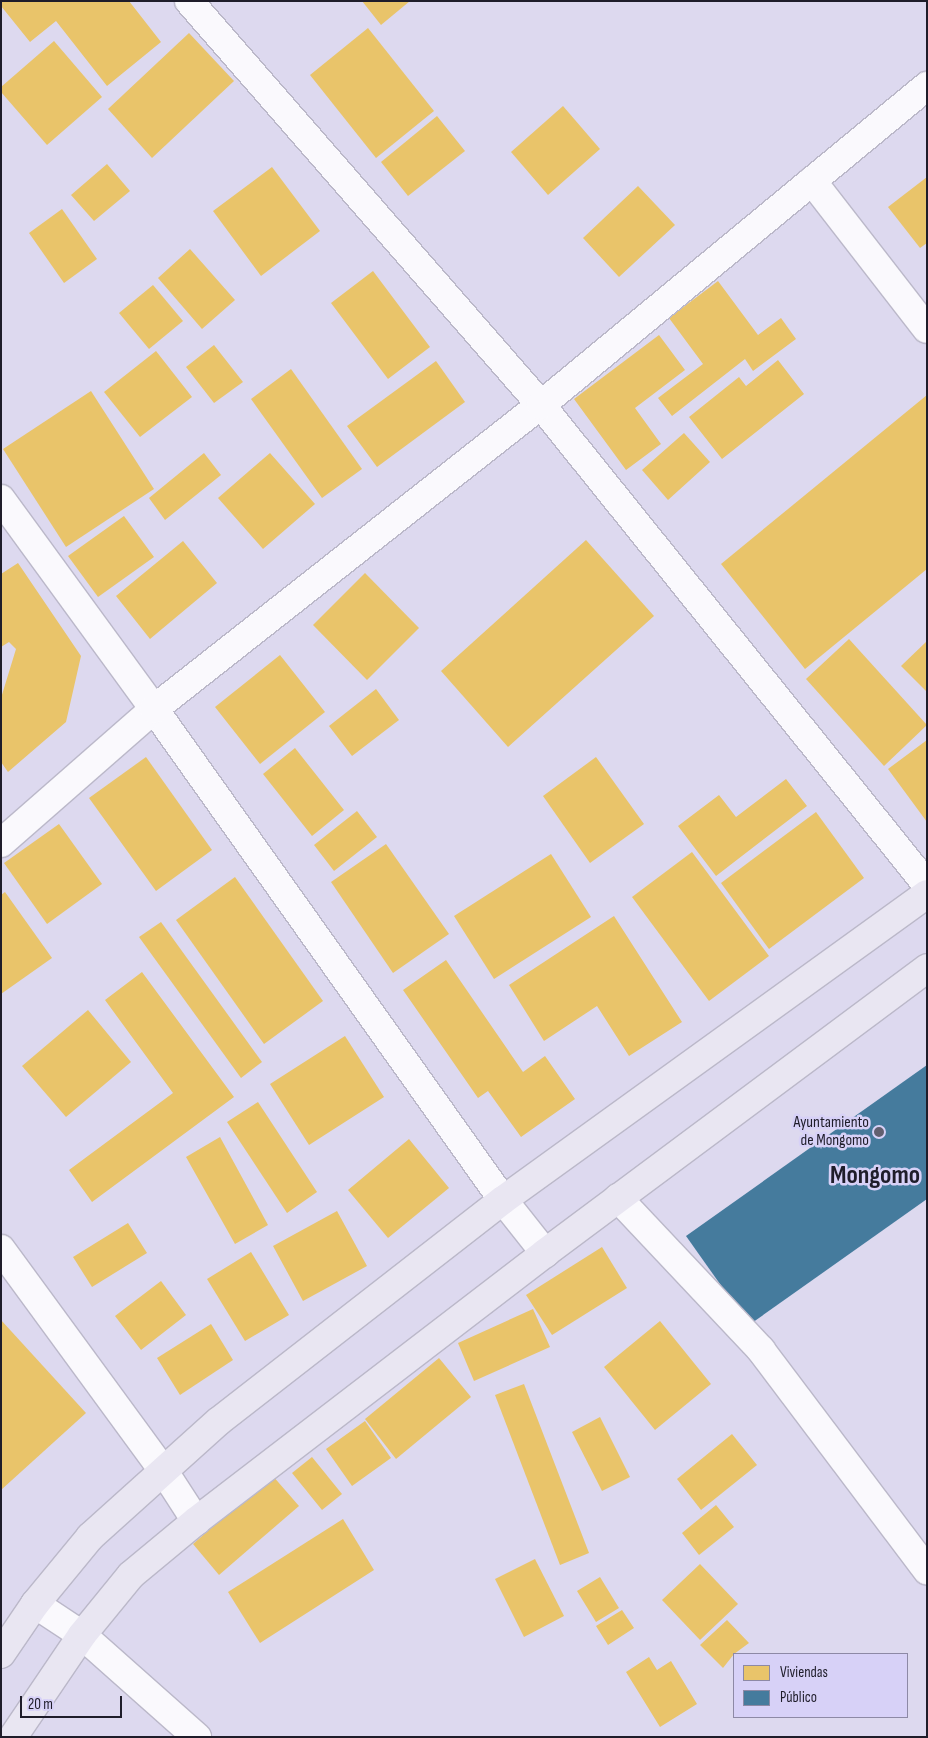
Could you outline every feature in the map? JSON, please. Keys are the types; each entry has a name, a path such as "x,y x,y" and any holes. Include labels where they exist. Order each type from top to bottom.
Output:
{"main road":[{"path":"1,1654 35,1604 90,1537 219,1421 503,1200 927,894"},
{"path":"13,1737 82,1634 131,1576 196,1520 545,1253 927,968"}],"street":[{"path":"189,1 541,405 927,885"},
{"path":"1,842 154,708 541,405 927,86"},
{"path":"812,180 927,329"},
{"path":"1,499 154,708 503,1200 545,1253"},
{"path":"618,1198 761,1350 927,1570"},
{"path":"1,1249 163,1470 196,1520"},
{"path":"35,1604 82,1634 197,1737"}],"building: Viviendas":[{"path":"1,1 129,1 161,42 107,86 56,21 30,42 1,6"},
{"path":"362,1 410,1 381,25"},
{"path":"368,28 434,111 376,158 310,75"},
{"path":"189,33 234,81 152,158 108,109"},
{"path":"54,41 102,97 47,145 1,92 1,87"},
{"path":"563,106 600,149 548,195 511,152"},
{"path":"437,116 465,151 408,196 381,162"},
{"path":"107,164 130,191 94,221 71,195"},
{"path":"272,167 320,231 261,276 213,211"},
{"path":"927,177 927,243 920,248 888,207"},
{"path":"638,186 675,225 619,277 583,238"},
{"path":"62,209 97,259 64,283 29,233"},
{"path":"190,249 235,300 202,329 158,278"},
{"path":"373,271 430,347 388,379 331,303"},
{"path":"718,281 758,335 781,318 796,339 753,371 745,359 672,416 658,398 703,364 669,318"},
{"path":"153,285 183,321 149,349 119,313"},
{"path":"659,335 685,370 635,408 661,444 626,470 574,399"},
{"path":"214,345 243,382 214,403 186,367"},
{"path":"156,351 192,397 140,437 104,392"},
{"path":"778,360 804,394 722,459 689,417 739,377 746,386"},
{"path":"436,361 465,402 377,467 347,426"},
{"path":"291,369 362,469 322,498 251,399"},
{"path":"91,391 154,489 66,547 3,449"},
{"path":"927,395 927,569 805,669 721,564"},
{"path":"684,433 710,462 668,500 642,470"},
{"path":"204,453 221,475 165,520 149,498"},
{"path":"270,453 315,504 263,549 218,498"},
{"path":"124,516 154,557 98,597 68,556"},
{"path":"586,540 654,616 508,747 441,671"},
{"path":"183,541 217,583 150,639 116,596"},
{"path":"18,563 81,656 66,722 8,772 1,762 1,698 16,649 9,642 1,647 1,574"},
{"path":"365,573 419,628 367,680 313,625"},
{"path":"849,639 927,725 884,766 806,679"},
{"path":"927,641 927,692 901,666"},
{"path":"280,655 325,712 260,764 215,707"},
{"path":"376,689 399,720 352,756 329,726"},
{"path":"927,740 927,822 888,769"},
{"path":"295,748 344,810 312,836 263,774"},
{"path":"146,757 212,850 156,891 89,798"},
{"path":"596,757 644,824 590,863 543,796"},
{"path":"786,779 807,806 716,876 678,826 719,795 736,817"},
{"path":"357,811 377,837 334,871 314,845"},
{"path":"816,812 864,878 769,949 721,883"},
{"path":"59,824 102,884 47,924 4,863"},
{"path":"386,844 449,934 393,973 331,882"},
{"path":"692,852 769,956 709,1001 632,897"},
{"path":"551,854 591,917 494,979 454,916"},
{"path":"235,877 323,1001 264,1044 176,920"},
{"path":"5,892 52,958 1,994 1,895"},
{"path":"614,916 682,1022 629,1056 597,1006 544,1041 509,985"},
{"path":"161,922 262,1062 241,1078 139,937"},
{"path":"446,960 523,1072 545,1056 575,1099 521,1137 488,1091 478,1098 403,990"},
{"path":"142,972 234,1097 92,1202 69,1170 173,1093 105,1000"},
{"path":"88,1010 131,1062 66,1117 22,1066"},
{"path":"345,1036 384,1097 309,1145 270,1084"},
{"path":"258,1102 317,1192 287,1213 227,1122"},
{"path":"220,1137 268,1225 235,1244 186,1157"},
{"path":"409,1139 449,1188 388,1238 348,1190"},
{"path":"337,1211 367,1266 303,1301 273,1246"},
{"path":"128,1223 147,1253 92,1287 73,1257"},
{"path":"602,1247 627,1288 552,1335 526,1295"},
{"path":"251,1252 289,1315 245,1341 207,1279"},
{"path":"161,1281 186,1315 141,1350 115,1316"},
{"path":"533,1309 550,1347 474,1381 458,1343"},
{"path":"1,1320 86,1413 1,1490"},
{"path":"660,1321 711,1384 655,1430 604,1367"},
{"path":"211,1324 233,1360 180,1395 157,1358"},
{"path":"439,1358 471,1397 396,1459 365,1419"},
{"path":"524,1384 589,1553 560,1565 495,1395"},
{"path":"600,1417 630,1477 602,1491 572,1432"},
{"path":"365,1421 391,1458 352,1486 326,1449"},
{"path":"732,1434 757,1465 701,1510 677,1479"},
{"path":"312,1457 342,1494 322,1510 292,1473"},
{"path":"272,1475 299,1506 219,1575 193,1544"},
{"path":"716,1505 734,1527 699,1555 682,1533"},
{"path":"343,1519 374,1570 260,1643 228,1592"},
{"path":"535,1559 564,1616 524,1637 495,1579"},
{"path":"700,1564 738,1604 700,1640 662,1600"},
{"path":"600,1577 619,1608 596,1622 577,1591"},
{"path":"622,1610 634,1628 608,1645 596,1626"},
{"path":"727,1620 749,1643 733,1653 723,1668 700,1645"},
{"path":"649,1657 657,1670 671,1661 697,1704 660,1727 626,1672"}],"building: Público":[{"name":"Ayuntamiento de Mongomo","path":"927,1065 927,1199 749,1325 686,1236"}],"place":[{"name":"Ayuntamiento de Mongomo","path":"879,1132"}],"district":[{"name":"Mongomo","path":"875,1176"}]}
